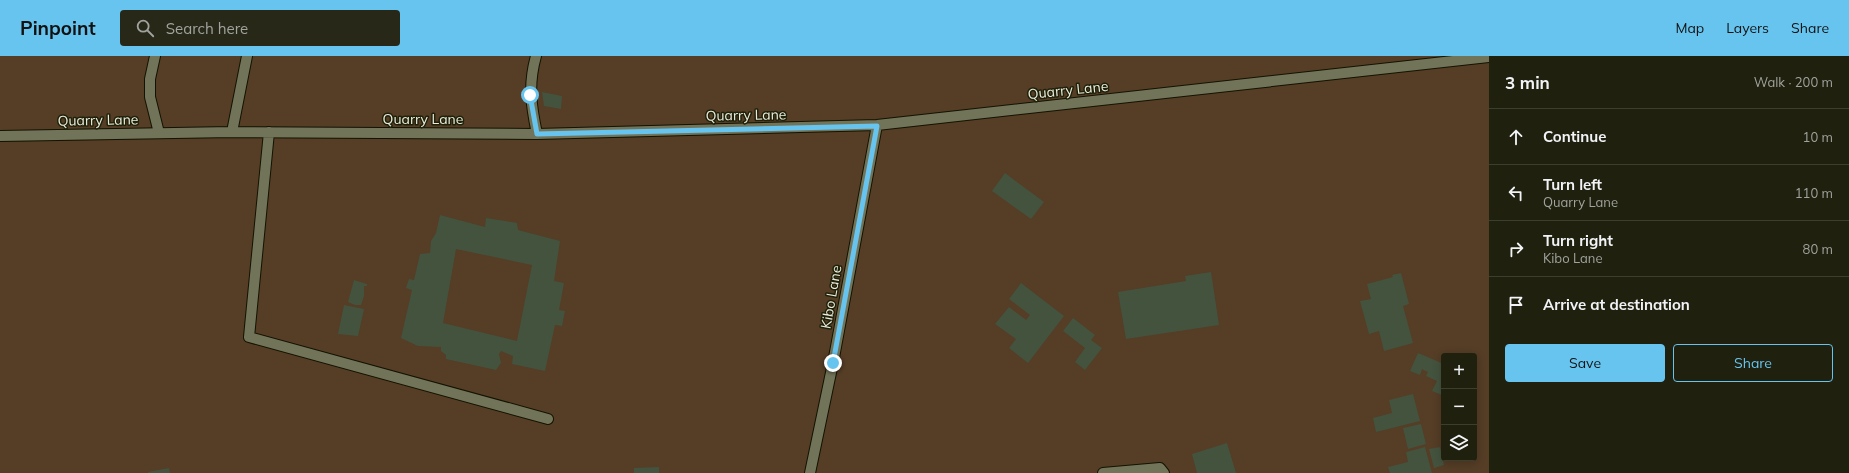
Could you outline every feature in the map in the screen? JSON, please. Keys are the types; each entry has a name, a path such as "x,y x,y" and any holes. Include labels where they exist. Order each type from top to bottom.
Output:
{"street":[{"path":"155,56 150,79 150,97 159,133"},
{"path":"232,132 247,56"},
{"path":"536,56 531,74 530,95 537,134"},
{"name":"Quarry Lane","path":"0,136 232,132 537,134 877,126 1489,57"},
{"name":"Kibo Lane","path":"810,473 833,363 877,126"},
{"path":"269,132 249,337 548,419"},
{"path":"1103,473 1160,468 1164,473"}],"shaded area":[{"path":"0,56 1489,56 1489,473 0,473"}],"building":[{"path":"542,92 562,96 561,109 544,106"},
{"path":"1005,173 1044,202 1031,219 992,191"},
{"path":"440,215 485,227 486,218 517,223 518,230 560,241 554,281 564,283 559,310 565,311 562,326 555,325 545,371 512,364 513,356 501,351 499,354 501,363 496,370 446,359 446,355 441,351 441,347 418,346 401,338 412,290 406,288 409,279 414,280 420,254 430,253 431,241 436,233","holes":["456,249 532,265 517,341 443,323"]},
{"path":"1211,272 1219,325 1126,339 1118,292 1186,281 1185,276"},
{"path":"1401,273 1409,304 1403,306 1413,343 1384,351 1379,331 1369,334 1360,301 1371,299 1367,284 1393,277 1392,275"},
{"path":"354,280 367,284 367,286 364,286 364,296 361,305 355,305 348,302"},
{"path":"1021,283 1064,316 1028,363 1009,348 1016,339 995,324 1009,307 1026,320 1030,315 1009,299"},
{"path":"344,305 364,309 358,336 338,334"},
{"path":"1073,318 1095,335 1091,340 1102,348 1085,370 1075,362 1085,348 1063,331"},
{"path":"1418,353 1441,363 1441,395 1432,391 1437,381 1426,376 1428,372 1422,369 1420,375 1410,371"},
{"path":"1413,394 1420,421 1376,432 1373,418 1392,413 1389,400"},
{"path":"1421,424 1426,444 1408,449 1403,428"},
{"path":"1227,443 1236,473 1197,473 1192,454"},
{"path":"1425,447 1432,473 1390,473 1388,467 1408,462 1406,452"},
{"path":"1440,447 1441,461 1443,461 1444,465 1434,468 1429,449"},
{"path":"659,467 659,473 634,473 634,468"},
{"path":"169,468 170,473 148,473 148,472"}],"route":[{"path":"530,95 537,134 877,126 833,363"}]}
